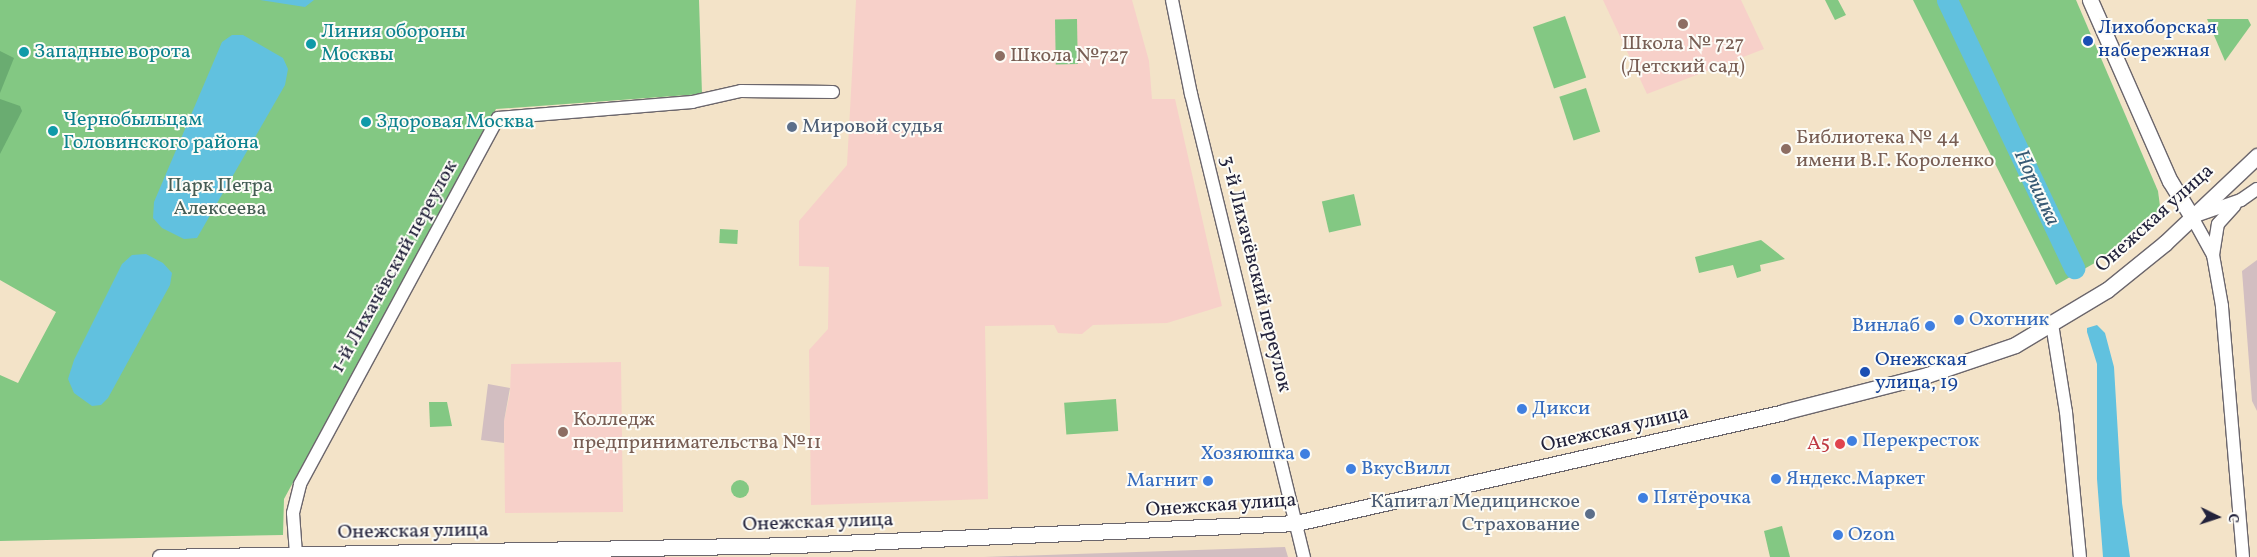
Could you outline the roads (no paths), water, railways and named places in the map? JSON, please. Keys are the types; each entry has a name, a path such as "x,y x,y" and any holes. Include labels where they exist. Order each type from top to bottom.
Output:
{"main road":[{"path":"2090,0 2170,181 2192,217"},
{"name":"Онежская улица","path":"160,557 296,554 551,553 795,545 1296,523 1783,412 1928,374 2016,344 2107,290 2192,217 2257,156"}],"street":[{"name":"3-й Лихачёвский переулок","path":"1172,0 1191,94 1304,557"},
{"name":"1-й Лихачёвский переулок","path":"296,554 293,513 300,484 498,118 692,102 741,91 834,92"},
{"path":"2243,557 2222,306 2213,255 2192,217 2240,200 2257,189"},
{"path":"2213,255 2218,224 2240,200"},
{"path":"2052,324 2066,412 2080,557"}],"water":[{"path":"260,0 314,0 305,7"},
{"path":"232,35 243,35 283,58 288,69 285,85 197,238 184,239 162,228 153,218 154,202 222,42"},
{"path":"146,254 163,263 172,273 170,285 108,398 101,405 92,406 74,393 68,379 74,360 122,264 132,255"},
{"path":"2097,325 2105,333 2114,367 2122,503 2130,557 2103,557 2097,479 2097,364 2087,332 2087,328"}],"waterway":[{"name":"Норишка","path":"1947,0 2074,268"}],"place":[{"name":"Школа № 727 (Детский сад)","path":"1683,24"},
{"name":"Лихоборская набережная","path":"2088,41"},
{"name":"Линия обороны Москвы","path":"311,44"},
{"name":"Западные ворота","path":"24,52"},
{"name":"Школа №727","path":"1000,56"},
{"name":"Здоровая Москва","path":"366,122"},
{"name":"Мировой судья","path":"792,127"},
{"name":"Чернобыльцам Головинского района","path":"53,131"},
{"name":"Библиотека № 44 имени В.Г. Короленко","path":"1786,149"},
{"name":"Охотник","path":"1959,320"},
{"name":"Винлаб","path":"1930,326"},
{"name":"Онежская улица, 19","path":"1865,372"},
{"name":"Дикси","path":"1522,409"},
{"name":"Колледж предпринимательства №11","path":"563,432"},
{"name":"Перекресток","path":"1852,441"},
{"name":"А5","path":"1840,444"},
{"name":"Хозяюшка","path":"1305,454"},
{"name":"ВкусВилл","path":"1351,469"},
{"name":"Яндекс.Маркет","path":"1776,479"},
{"name":"Магнит","path":"1208,481"},
{"name":"Пятёрочка","path":"1643,498"},
{"name":"Капитал Медицинское Страхование","path":"1590,514"},
{"name":"Ozon","path":"1838,535"}],"park label":[{"name":"Парк Петра Алексеева","path":"220,198"}]}
